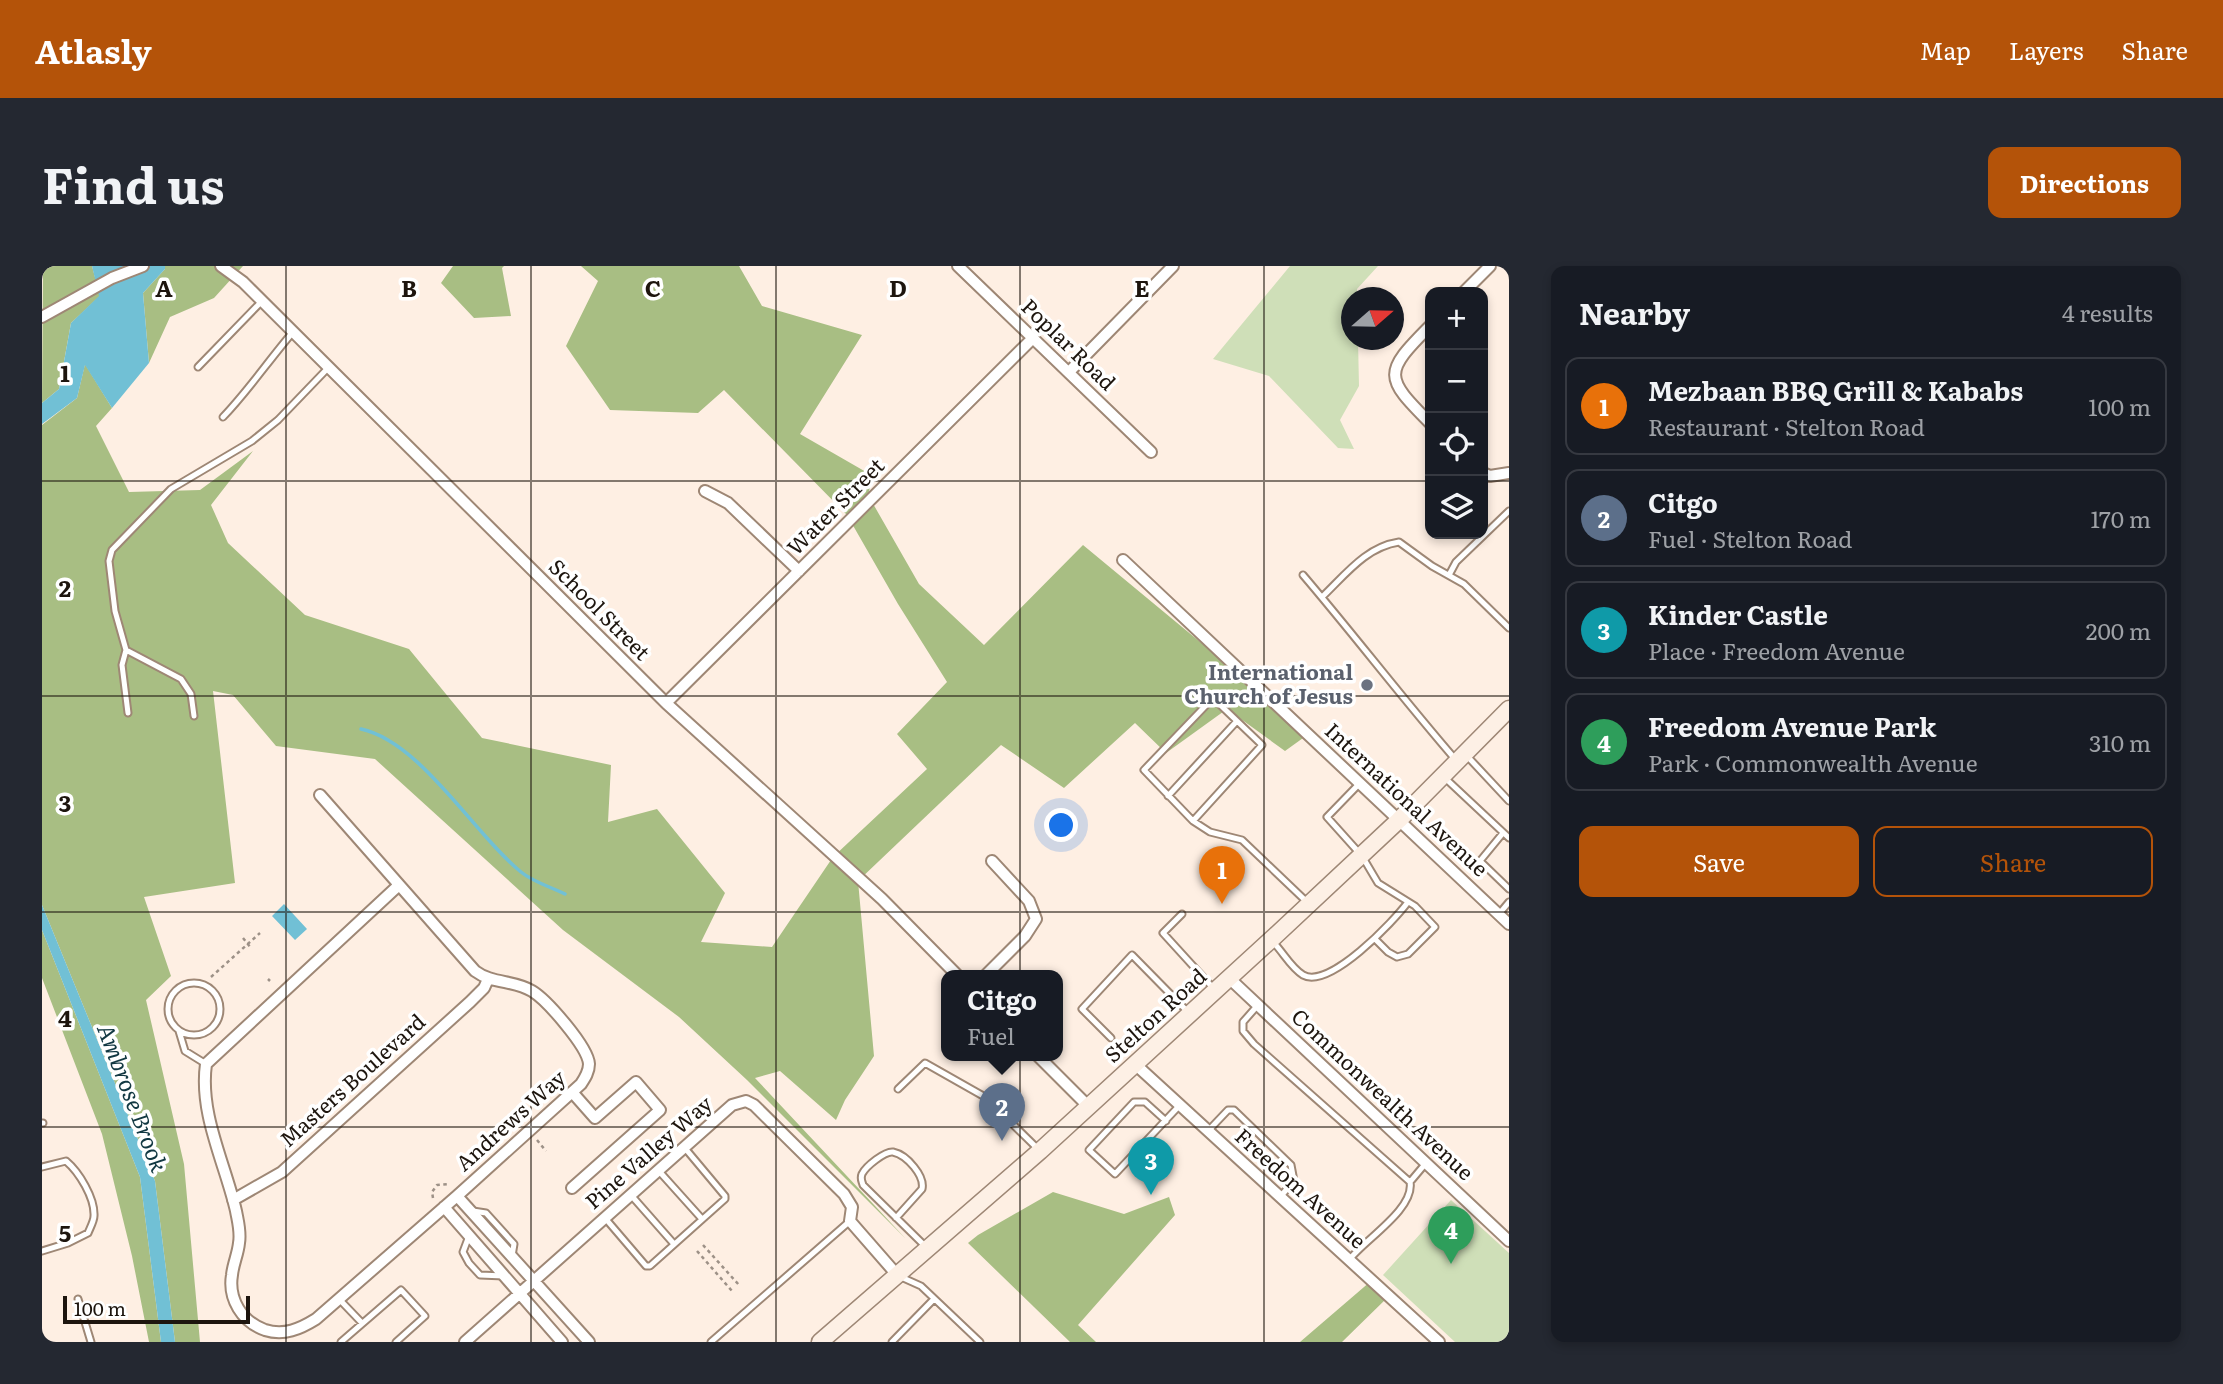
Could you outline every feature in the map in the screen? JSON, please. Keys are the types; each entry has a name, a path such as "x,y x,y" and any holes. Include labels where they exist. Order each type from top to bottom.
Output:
{"main road":[{"name":"Stelton Road","path":"820,1342 1040,1151 1271,940 1362,856 1509,709"}],"street":[{"path":"42,317 92,289 143,266"},
{"name":"School Street","path":"221,266 243,282 666,703 881,899 952,970"},
{"name":"Poplar Road","path":"958,266 1150,452"},
{"path":"1069,372 1173,266"},
{"path":"1469,287 1490,266"},
{"path":"1425,331 1404,353 1395,372 1400,392 1425,418"},
{"name":"Water Street","path":"666,703 1033,338"},
{"path":"1488,475 1509,473"},
{"path":"705,491 728,503 799,571"},
{"name":"International Avenue","path":"1123,560 1509,924"},
{"name":"Andrews Way","path":"205,1064 205,1098 240,1235 231,1284 236,1304 247,1320 274,1332 295,1330 316,1319 572,1092 589,1070 584,1049 542,999 530,990 488,979 475,971 320,795"},
{"path":"991,970 1025,936 1036,919 1029,901 992,861"},
{"path":"205,1064 399,885"},
{"name":"Commonwealth Avenue","path":"1229,978 1509,1241"},
{"name":"Masters Boulevard","path":"233,1200 282,1172 470,1002 484,988 488,979"},
{"path":"1043,1061 1088,1106"},
{"name":"Freedom Avenue","path":"1135,1064 1439,1342"},
{"path":"572,1092 595,1118 636,1082 660,1110 572,1188"},
{"name":"Pine Valley Way","path":"465,1342 724,1111 732,1105 746,1101 754,1105 844,1194 852,1207 850,1221 898,1276"},
{"path":"457,1196 589,1342"},
{"path":"444,1207 562,1342"}],"lane":[{"path":"198,367 262,301"},
{"path":"223,417 293,332"},
{"path":"128,713 122,665 126,650 115,611 109,561 112,550 172,488 252,441 278,420 328,368"},
{"path":"1449,575 1456,562 1509,511"},
{"path":"1322,597 1372,550 1399,541 1432,566 1464,584 1509,628"},
{"path":"1303,575 1388,676 1417,716 1509,801"},
{"path":"126,650 181,679 191,694 194,716"},
{"path":"1193,821 1262,745 1213,698 1144,770 1193,821 1210,832 1242,840 1309,904"},
{"path":"1168,796 1237,721"},
{"path":"1443,776 1509,838"},
{"path":"1360,783 1327,817 1362,856 1378,883 1408,902 1435,927 1408,954 1397,957 1375,939"},
{"path":"1503,833 1480,861 1509,890"},
{"path":"1271,940 1304,976 1315,978 1339,966 1375,939 1408,902"},
{"path":"1499,914 1509,902"},
{"path":"1182,914 1163,933 1216,990"},
{"path":"1111,1038 1082,1009 1132,955 1190,1014"},
{"path":"180,1031 197,1035 213,1027 217,1020 219,1004 212,990 205,985 188,983 174,991 170,999 169,1016 180,1031 185,1051 205,1064"},
{"path":"1258,1005 1243,1022 1243,1031 1254,1044 1410,1182 1412,1190 1405,1202 1349,1260"},
{"path":"898,1089 925,1063 985,1097 1040,1151"},
{"path":"1166,1121 1145,1102 1134,1102 1089,1150 1115,1174 1166,1121 1180,1105"},
{"path":"1208,1132 1228,1110 1234,1110 1291,1165 1294,1181 1280,1197"},
{"path":"604,1217 646,1266 650,1266 725,1199 684,1147"},
{"path":"896,1218 922,1189 923,1183 918,1171 901,1155 891,1152 885,1153 863,1172 861,1180 865,1188 928,1249"},
{"path":"42,1167 65,1161 76,1170 86,1187 94,1216 89,1233 42,1251"},
{"path":"1410,1182 1426,1163"},
{"path":"658,1170 702,1219"},
{"path":"630,1194 674,1244"},
{"path":"711,1342 850,1221"},
{"path":"469,1236 463,1252 469,1263 480,1275 504,1276"},
{"path":"898,1276 921,1286 979,1342"},
{"path":"341,1342 401,1290 425,1316 397,1342"},
{"path":"78,1299 92,1342"},
{"path":"339,1299 362,1324"},
{"path":"892,1342 934,1299"}],"path":[{"path":"211,977 260,933"},
{"path":"243,938 251,948"},
{"path":"229,961 233,965"},
{"path":"535,1138 546,1151"},
{"path":"433,1198 432,1192 437,1185 449,1184"},
{"path":"704,1245 739,1285"},
{"path":"697,1251 732,1291"}],"green space":[{"path":"43,266 92,266 100,296 71,323 59,389 42,403"},
{"path":"165,266 243,266 214,298 170,317 149,363 143,293"},
{"path":"453,266 504,266 502,268 511,316 474,318 441,283"},
{"path":"581,266 739,266 762,306 862,335 800,434 873,476 868,495 919,584 984,645 1083,545 1310,733 1285,751 1227,709 1166,753 1135,723 1064,788 1001,745 858,881 874,1056 845,1100 836,1120 780,1071 755,1078 906,1239 747,1080 679,1017 563,930 375,759 276,746 233,695 213,691 235,883 144,897 171,976 146,1000 184,1164 200,1342 175,1342 155,1181 42,905 42,425 77,398 85,364 112,408 96,426 129,492 200,490 253,451 211,505 228,543 305,615 409,649 482,738 611,765 608,822 657,809 725,893 701,942 772,947 833,857 927,769 897,734 947,682 847,515 724,390 698,413 610,410 566,346 598,281"},
{"path":"1290,266 1378,266 1359,287 1341,287 1341,350 1358,350 1359,386 1340,420 1354,449 1338,448 1269,376 1213,359"},
{"path":"42,930 140,1177 161,1342 149,1342 132,1256 102,1134 42,978"},
{"path":"1053,1192 1124,1214 1169,1197 1175,1215 1078,1325 1096,1342 1070,1342 968,1243"},
{"path":"1451,1200 1509,1253 1509,1342 1455,1342 1383,1275"},
{"path":"1371,1281 1388,1297 1342,1342 1300,1342"}],"water":[{"path":"92,266 165,266 143,293 149,363 112,408 85,365 77,398 42,424 42,403 59,389 71,323 99,296"},
{"path":"284,904 307,929 295,940 272,916"},
{"path":"42,905 155,1181 175,1342 161,1342 140,1177 42,930"}],"waterway":[{"name":"Ambrose Brook","path":"361,729 383,737 405,751 521,872 565,894"}],"place":[{"name":"International Church of Jesus","path":"1367,685"},
{"name":"Mezbaan BBQ Grill & Kababs","path":"1222,904"},
{"name":"Citgo","path":"1002,1141"},
{"name":"Kinder Castle","path":"1151,1195"},
{"name":"Freedom Avenue Park","path":"1451,1264"}]}
